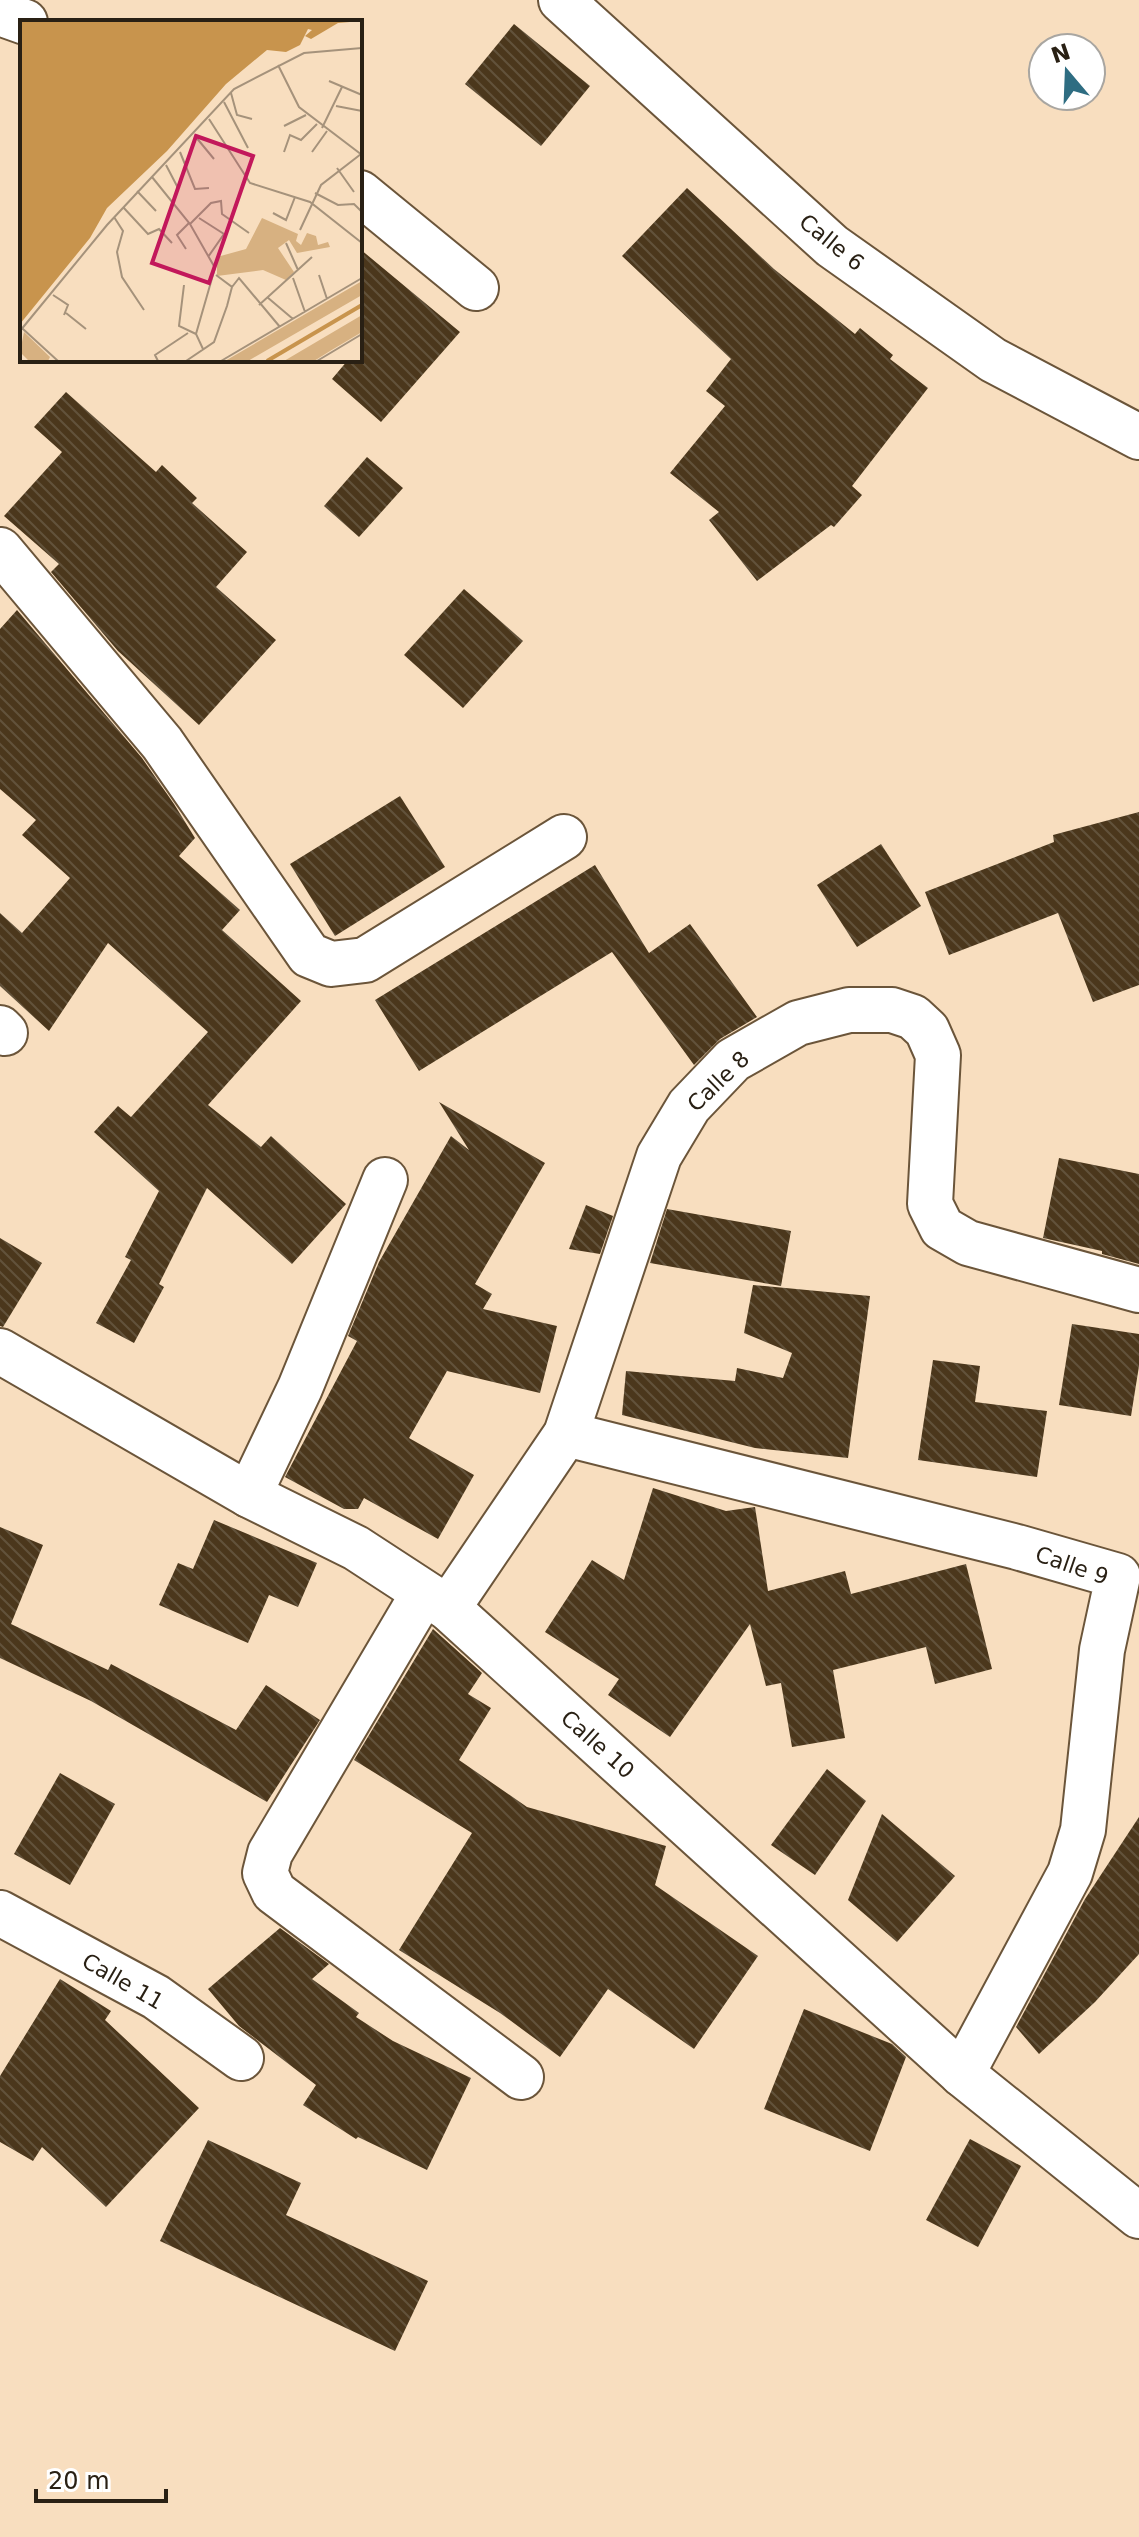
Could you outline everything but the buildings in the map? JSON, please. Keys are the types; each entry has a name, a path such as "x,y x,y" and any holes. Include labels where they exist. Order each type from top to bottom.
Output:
{"street":[{"name":"Calle 6","path":"561,0 832,246 993,360 1139,437"},
{"path":"0,13 20,20"},
{"path":"362,195 476,288"},
{"path":"0,550 162,743 309,955 331,964 365,960 564,837"},
{"name":"Calle 8","path":"521,2077 274,1892 265,1873 270,1853 435,1601 566,1434 659,1156 689,1106 733,1060 798,1023 849,1010 892,1010 913,1017 927,1030 938,1055 930,1204 942,1228 968,1243 1139,1290"},
{"path":"249,1495 300,1388 385,1180"},
{"name":"Calle 10","path":"0,1351 249,1495 356,1548 435,1601 962,2074 1139,2216"},
{"name":"Calle 9","path":"566,1434 1017,1547 1128,1579 1102,1650 1083,1830 1070,1873 962,2074"},
{"name":"Calle 11","path":"0,1913 156,1997 241,2058"}]}
